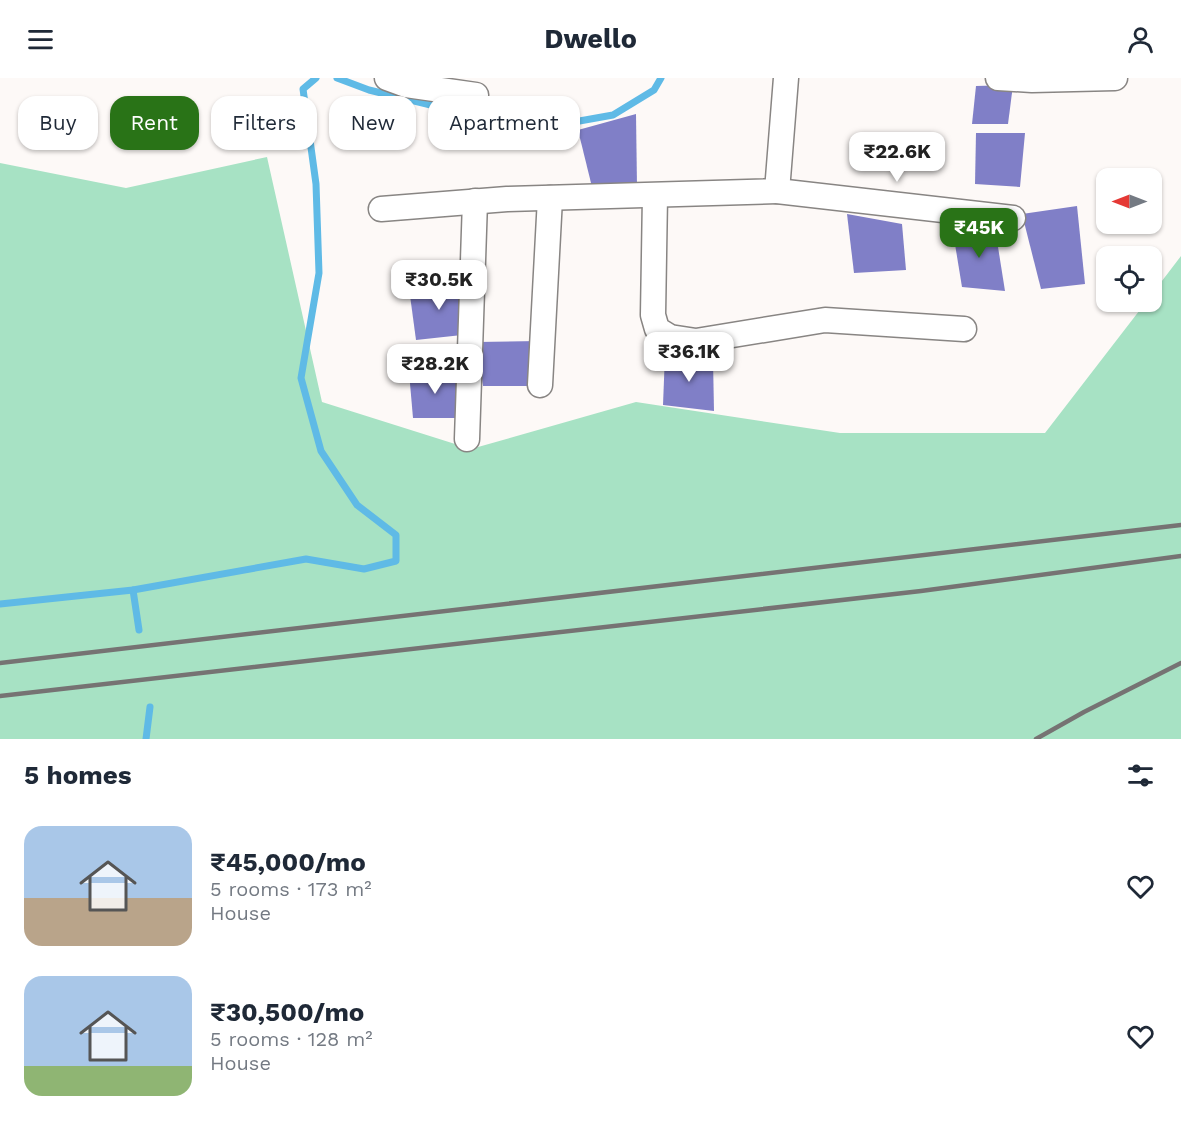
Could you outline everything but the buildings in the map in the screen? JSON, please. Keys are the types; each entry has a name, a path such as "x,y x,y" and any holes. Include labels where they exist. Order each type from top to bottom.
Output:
{"street":[{"path":"387,78 406,84 476,95"},
{"path":"777,191 786,78"},
{"path":"998,78 1032,80 1115,78"},
{"path":"381,209 475,201 777,191 1013,218"},
{"path":"655,196 653,315 657,329 670,337 696,341 825,320 964,329"},
{"path":"540,385 550,198"},
{"path":"467,439 475,201"}],"green space":[{"path":"267,157 322,402 471,449 636,402 840,433 1045,433 1138,312 1162,312 1162,281 1181,256 1181,739 0,739 0,163 126,188"}],"waterway":[{"path":"0,604 133,590 306,559 364,569 396,561 396,535 357,505 321,451 301,378 319,273 316,184 303,89 316,78"},
{"path":"337,78 369,90 439,107 503,120 557,125 613,115 654,90 661,78"},
{"path":"133,590 139,630"},
{"path":"146,739 150,707"}],"railway":[{"path":"0,663 1181,525"},
{"path":"0,696 921,591 1181,556"},
{"path":"1036,739 1181,663"}]}
